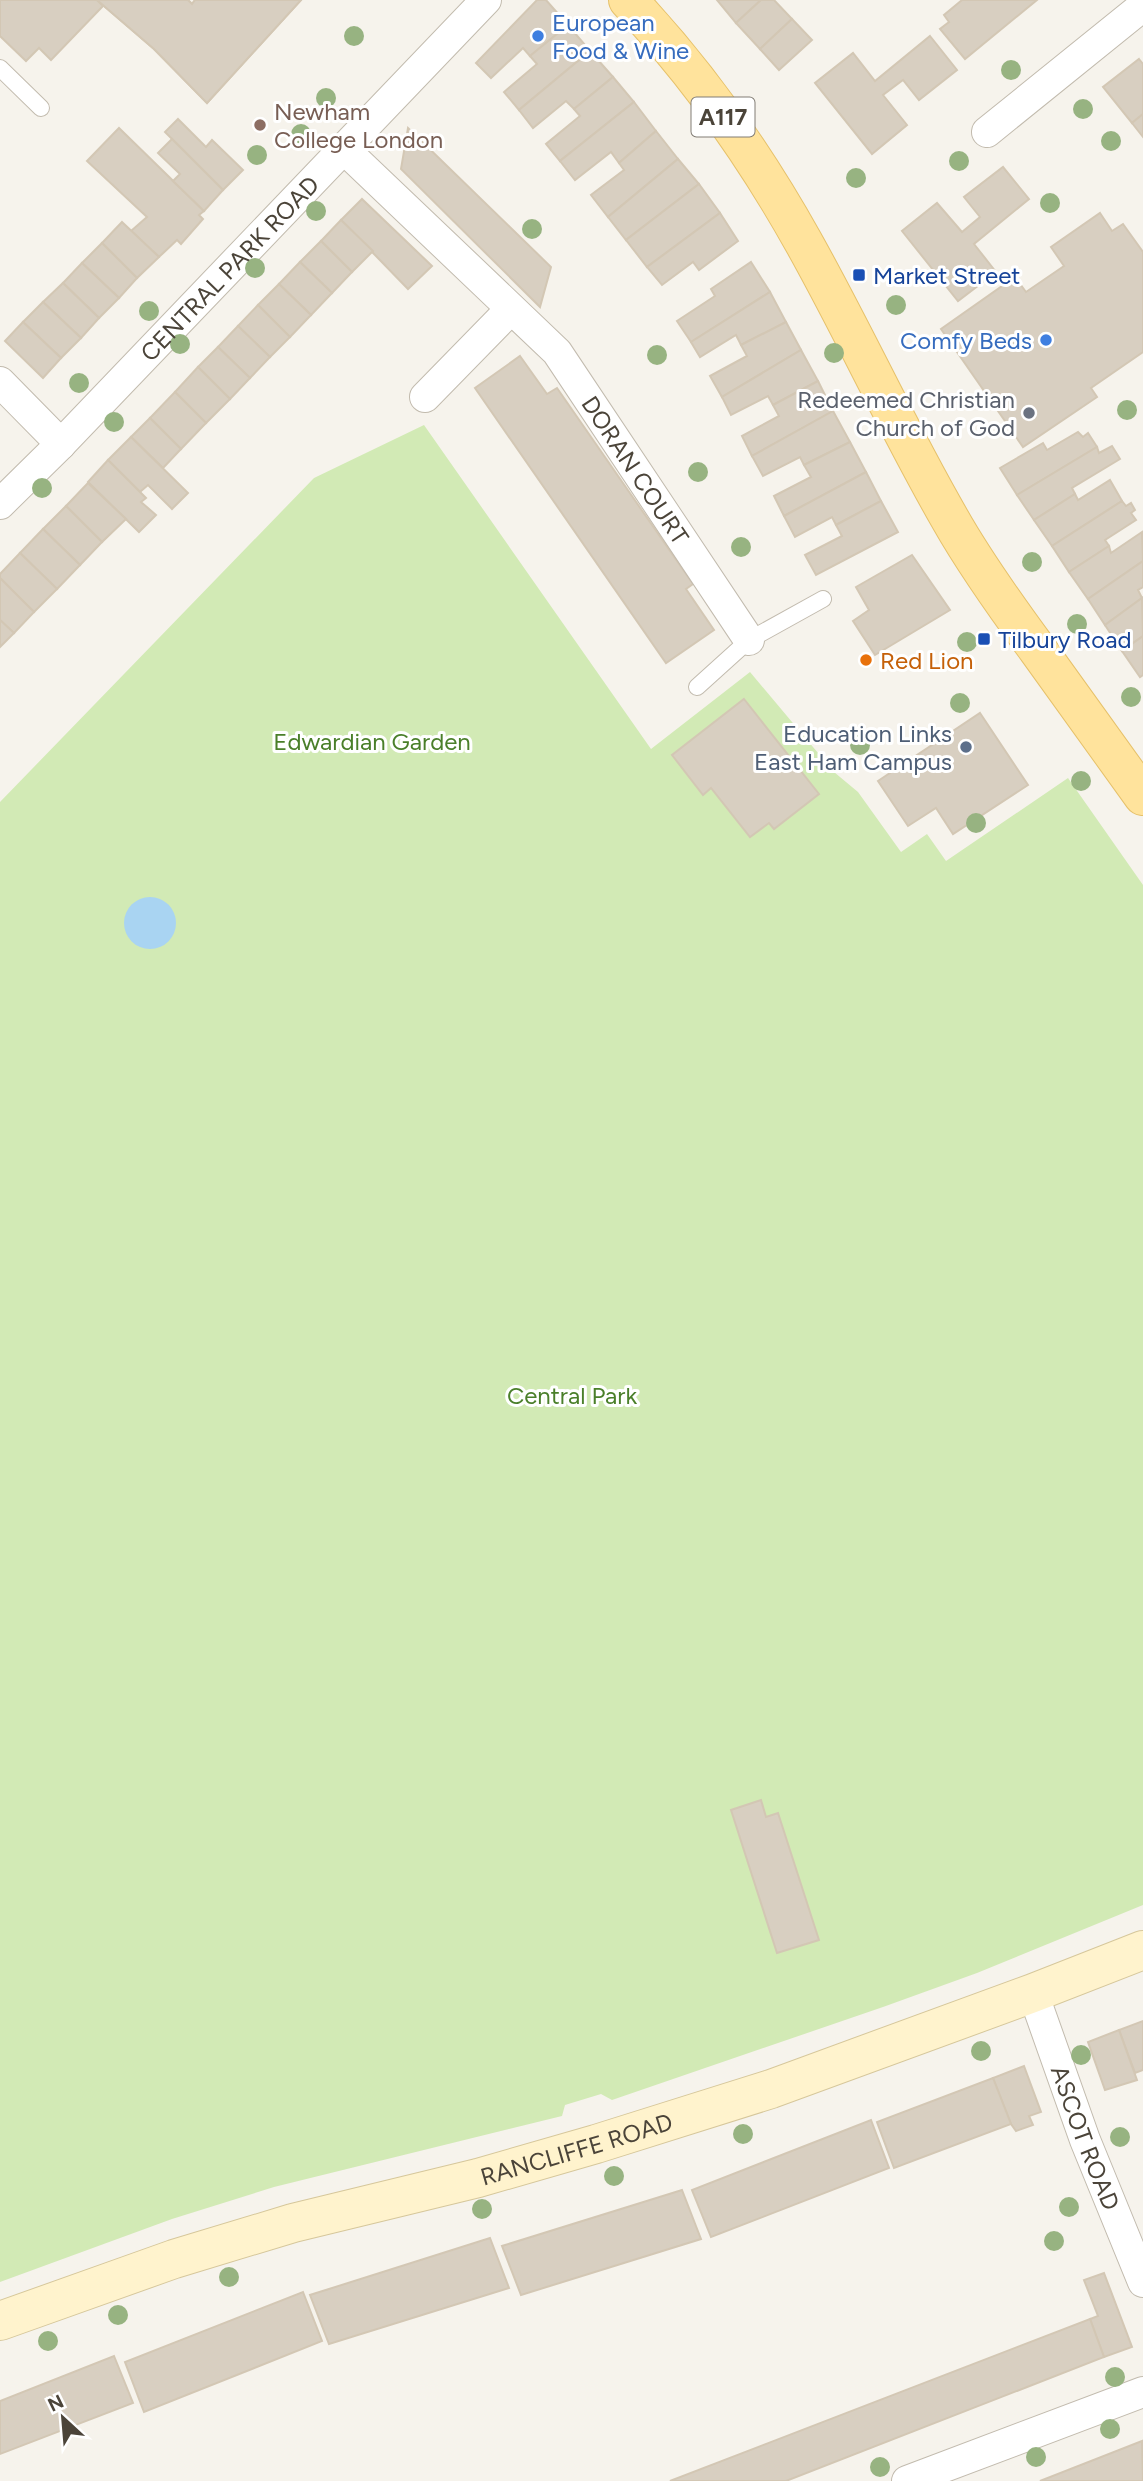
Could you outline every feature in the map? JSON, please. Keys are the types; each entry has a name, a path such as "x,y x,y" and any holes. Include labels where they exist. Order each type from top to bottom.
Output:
{"main road":[{"name":"A117","path":"628,0 652,24 726,120 778,198 951,522 1004,603 1143,796"},
{"name":"RANCLIFFE ROAD","path":"0,2321 174,2259 293,2223 478,2178 771,2089 1143,1950"}],"street":[{"name":"CENTRAL PARK ROAD","path":"0,504 486,0"},
{"path":"987,132 1138,5"},
{"name":"DORAN COURT","path":"344,149 557,352 749,640"},
{"path":"425,397 511,309"},
{"path":"0,382 61,443"},
{"name":"ASCOT ROAD","path":"1033,1993 1085,2140 1143,2282"},
{"path":"907,2481 1143,2392"}],"lane":[{"path":"0,68 41,108"},
{"path":"697,687 749,640 824,599"}],"green space":[{"name":"Central Park","path":"424,425 651,749 750,672 834,772 858,792 901,852 927,834 946,861 1068,778 1143,885 1143,1905 977,1973 612,2100 601,2094 565,2105 562,2116 274,2187 172,2219 0,2282 0,802 314,478"}],"water":[{"path":"150,897 169,904 176,923 169,942 150,949 131,942 124,923 131,904"}],"building":[{"path":"0,0 97,0 103,6 51,60 39,48 26,61 0,36"},
{"path":"97,0 188,0 192,4 195,0 301,0 207,103 154,49"},
{"path":"97,0 188,0 192,4 195,0 301,0 207,103 154,49"},
{"path":"537,0 546,0 568,25 530,56 523,48 491,78 476,63"},
{"path":"717,0 761,0 736,23"},
{"path":"761,0 774,0 792,19 760,49 736,23"},
{"path":"962,0 1037,0 965,59 940,29 949,22 944,15"},
{"path":"792,19 812,40 779,70 760,49"},
{"path":"568,25 590,51 519,110 504,92 537,64 530,56"},
{"path":"930,36 957,70 919,100 903,80 883,95 907,125 872,154 815,83 853,53 875,81"},
{"path":"590,51 613,77 574,109 566,101 533,128 519,110"},
{"path":"1139,59 1143,64 1143,114 1132,123 1103,87"},
{"path":"613,77 634,102 560,161 546,144 580,116 574,109"},
{"path":"634,102 656,131 619,163 611,152 575,180 560,161"},
{"path":"1143,114 1143,137 1132,123"},
{"path":"178,119 206,147 212,140 243,170 223,190 165,132"},
{"path":"119,128 204,211 199,215 203,219 181,244 177,240 159,257 131,231 147,217 87,161"},
{"path":"408,128 551,267 540,307 401,169"},
{"path":"656,131 678,159 608,217 591,195 624,170 619,163"},
{"path":"172,139 223,190 204,211 173,181 180,174 158,153"},
{"path":"678,159 699,184 626,240 608,217"},
{"path":"1003,167 1029,199 974,244 996,272 958,301 902,231 937,203 962,232 980,217 964,197"},
{"path":"699,184 720,213 647,267 626,240"},
{"path":"362,199 432,266 408,289 341,220"},
{"path":"720,213 738,241 699,270 693,262 662,285 647,267"},
{"name":"Comfy Beds","path":"1100,213 1112,231 1123,224 1143,252 1143,352 1091,388 1097,397 1023,447 941,329 1015,277 1026,292 1064,266 1051,247"},
{"path":"341,220 373,251 352,272 321,241"},
{"path":"122,222 159,257 137,278 102,243"},
{"path":"321,241 352,272 332,293 300,262"},
{"path":"102,243 137,278 119,298 82,263"},
{"path":"300,262 332,293 311,315 279,284"},
{"path":"751,262 770,292 691,342 677,321 715,296 711,289"},
{"path":"82,263 119,298 99,318 63,283"},
{"path":"63,283 99,318 81,338 43,302"},
{"path":"279,284 311,315 290,337 258,305"},
{"path":"770,292 786,322 741,345 736,335 700,357 691,342"},
{"path":"43,302 81,338 61,358 23,322"},
{"path":"258,305 290,337 270,357 238,326"},
{"path":"23,322 61,358 43,378 5,341"},
{"path":"786,322 801,350 722,397 710,376 747,356 741,345"},
{"path":"238,326 270,357 250,378 218,347"},
{"path":"218,347 250,378 230,399 198,367"},
{"path":"801,350 818,381 773,405 768,396 731,415 722,397"},
{"path":"520,356 547,394 557,388 693,584 686,589 714,630 666,663 475,388"},
{"path":"198,367 230,399 206,423 175,392"},
{"path":"818,381 833,411 752,456 742,436 779,416 773,405"},
{"path":"175,392 206,423 181,449 150,418"},
{"path":"833,411 850,442 804,465 800,457 763,476 752,456"},
{"path":"150,418 181,449 163,468 131,437"},
{"path":"1078,432 1083,437 1088,433 1097,447 1017,495 1000,468 1043,443 1047,450"},
{"path":"131,437 188,493 172,509 148,485 140,492 108,460"},
{"path":"850,442 866,472 784,516 774,496 811,477 804,465"},
{"path":"1112,446 1120,459 1072,488 1075,494 1034,520 1017,495 1097,447 1099,453"},
{"path":"108,460 146,498 141,502 156,515 139,532 88,482"},
{"path":"866,472 881,501 836,525 832,517 795,537 784,516"},
{"path":"1110,480 1122,501 1052,546 1034,520 1075,494 1078,500"},
{"path":"88,483 126,519 102,542 66,506"},
{"path":"881,501 898,532 816,575 805,555 842,536 836,525"},
{"path":"1122,501 1126,506 1131,503 1135,510 1131,513 1136,520 1105,540 1109,546 1069,572 1052,546"},
{"path":"66,506 102,542 80,565 43,529"},
{"path":"43,529 80,565 57,589 20,553"},
{"path":"1142,532 1143,561 1088,599 1069,572 1109,546 1111,553"},
{"path":"20,553 57,589 34,612 0,578 0,574"},
{"path":"912,555 950,610 875,655 853,621 869,610 856,587"},
{"path":"1143,561 1143,587 1138,590 1142,598 1105,625 1088,599"},
{"path":"0,578 34,612 14,633 0,620"},
{"path":"1142,598 1143,636 1122,651 1105,625"},
{"path":"0,620 14,633 0,647"},
{"path":"1143,636 1143,675 1140,677 1122,651"},
{"path":"744,699 819,794 774,829 769,823 750,837 711,788 703,795 672,755"},
{"name":"Education Links East Ham Campus","path":"980,713 1028,785 953,834 936,808 908,826 878,781"},
{"path":"761,1800 766,1817 778,1813 819,1940 777,1953 731,1810"},
{"path":"1143,2021 1143,2070 1135,2073 1119,2030"},
{"path":"1119,2030 1137,2080 1105,2090 1088,2042"},
{"path":"1024,2066 1041,2112 1029,2116 1033,2125 1016,2131 993,2078"},
{"path":"993,2078 1011,2124 894,2168 877,2122"},
{"path":"871,2120 889,2168 711,2237 692,2190"},
{"path":"682,2190 701,2239 521,2295 502,2246"},
{"path":"490,2238 509,2288 329,2344 310,2295"},
{"path":"1104,2273 1132,2347 1104,2357 1090,2319 1098,2316 1084,2280"},
{"path":"303,2292 322,2341 144,2412 125,2362"},
{"path":"1090,2319 1104,2357 786,2481 670,2481"},
{"path":"114,2356 133,2403 0,2454 0,2401"},
{"path":"1142,2441 1143,2481 1040,2481"}],"place":[{"name":"European Food & Wine","path":"538,36"},
{"name":"Newham College London","path":"260,125"},
{"name":"Market Street","path":"859,275"},
{"name":"Comfy Beds","path":"1046,340"},
{"name":"Redeemed Christian Church of God","path":"1029,413"},
{"name":"Tilbury Road","path":"984,639"},
{"name":"Red Lion","path":"866,660"},
{"name":"Education Links East Ham Campus","path":"966,747"}],"park label":[{"name":"Edwardian Garden","path":"372,741"}]}
